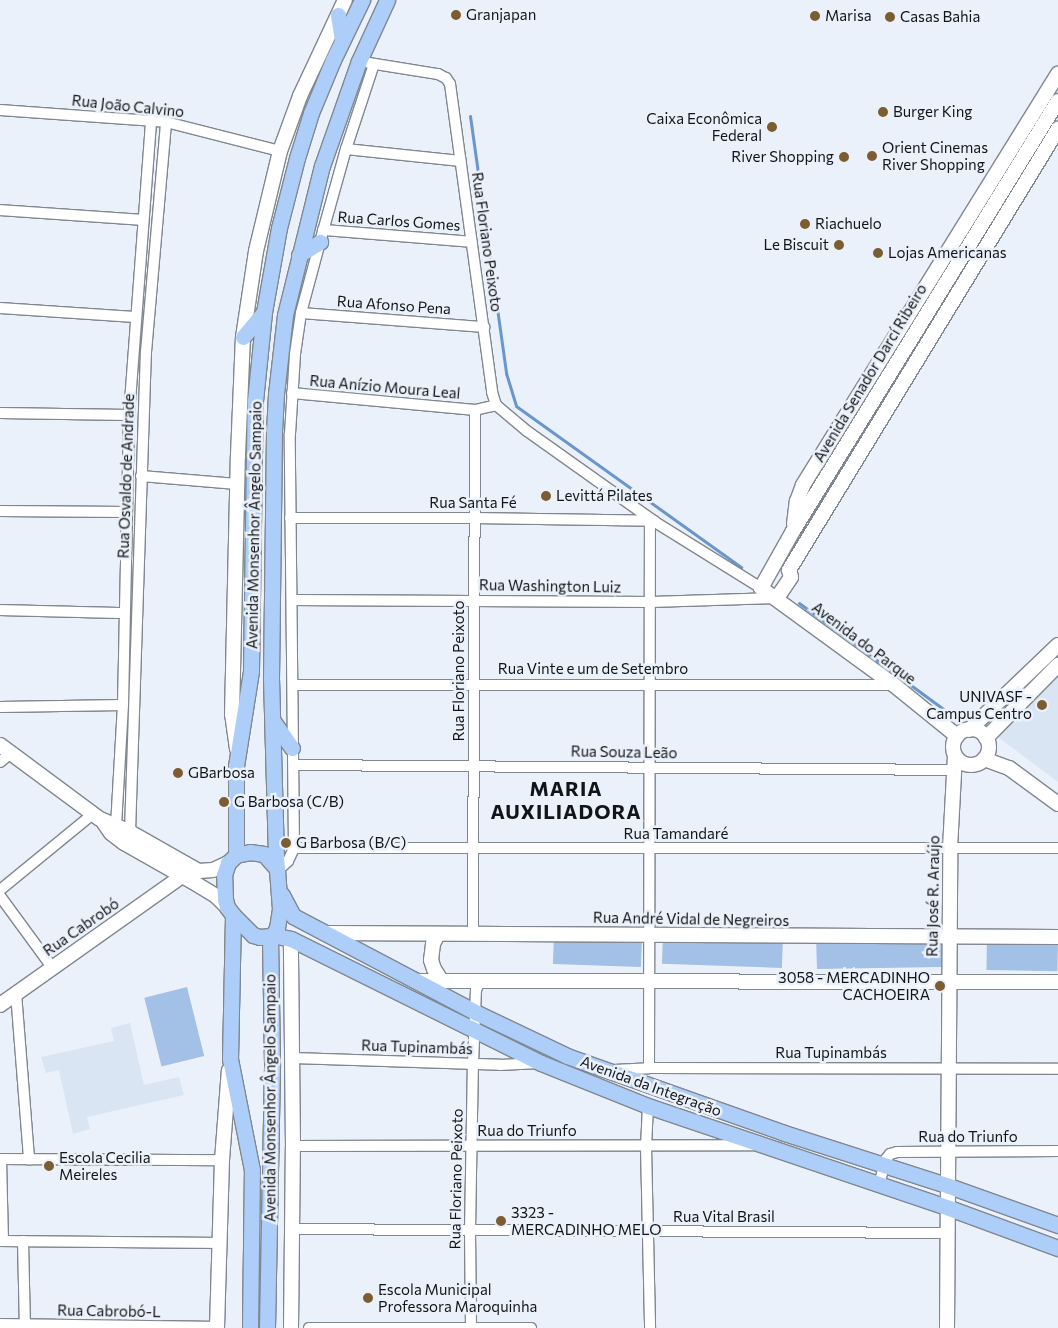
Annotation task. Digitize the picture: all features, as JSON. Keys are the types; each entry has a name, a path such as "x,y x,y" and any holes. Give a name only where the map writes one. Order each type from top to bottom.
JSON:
{"main road":[{"name":"Avenida Monsenhor Ângelo Sampaio","path":"250,1328 252,1170 230,1059 230,911 224,875 232,859 238,750 251,671 254,424 264,312 279,228 311,113 342,40 362,0"},
{"name":"Avenida Monsenhor Ângelo Sampaio","path":"267,1328 272,936 279,920 272,720 274,432 285,315 322,166 337,120 366,63 387,0"},
{"path":"338,15 342,40"},
{"path":"311,113 317,122 327,124 337,120"},
{"path":"297,158 312,158 322,166"},
{"path":"299,255 322,236"},
{"path":"244,337 264,312"},
{"path":"272,720 292,748"},
{"path":"232,859 250,852 264,854 277,870"},
{"name":"Avenida da Integração","path":"279,886 285,905 293,916 477,1013 567,1056 1058,1225"},
{"path":"230,911 253,935 260,937 272,936"},
{"name":"Avenida da Integração","path":"272,936 291,939 475,1032 541,1063 648,1106 879,1184 1058,1248"},
{"path":"1032,1238 1039,1219"}],"street":[{"path":"238,750 232,715 237,484 244,337 256,251 280,151 300,96 345,0"},
{"name":"Rua Floriano Peixoto","path":"366,63 438,74 446,78 450,84 492,392 496,405"},
{"name":"Avenida Monsenhor Ângelo Sampaio","path":"294,848 290,518 292,393 301,313 346,149 366,63"},
{"path":"793,531 797,501 803,485 1058,74"},
{"name":"Avenida Senador Darcí Ribeiro","path":"761,588 793,531 1058,101"},
{"name":"Rua João Calvino","path":"0,110 166,122 280,151"},
{"name":"Rua Osvaldo de Andrade","path":"116,826 123,705 129,415 151,120"},
{"name":"Rua Osvaldo de Andrade","path":"130,832 140,476 146,352 166,122"},
{"path":"777,598 790,573 1058,129"},
{"path":"346,149 460,161"},
{"path":"0,210 143,220"},
{"name":"Rua Carlos Gomes","path":"322,236 472,242"},
{"path":"952,243 971,240"},
{"path":"0,308 135,317"},
{"name":"Rua Afonso Pena","path":"301,313 484,327"},
{"name":"Rua Anízio Moura Leal","path":"292,393 475,410 496,405"},
{"path":"496,405 516,422 652,521 761,588"},
{"name":"Rua Floriano Peixoto","path":"472,932 475,410"},
{"path":"0,413 129,415"},
{"path":"140,476 237,484"},
{"path":"0,511 127,512"},
{"name":"Rua Santa Fé","path":"290,518 473,518 652,521"},
{"path":"649,1068 650,602 652,521"},
{"path":"775,562 790,573"},
{"path":"790,573 788,597 791,605 798,613"},
{"name":"Avenida do Parque","path":"761,588 963,733"},
{"name":"Rua Washington Luiz","path":"292,600 650,602 777,598"},
{"path":"0,610 124,614"},
{"path":"963,733 978,732 986,738 988,748 984,759 976,764 954,763 953,746 963,733 1058,645"},
{"path":"986,738 1058,665"},
{"name":"Rua Vinte e um de Setembro","path":"293,685 894,685"},
{"path":"0,707 123,705"},
{"path":"4,753 97,816 130,832 199,871 219,868 232,859"},
{"path":"984,759 1009,768 1058,804"},
{"name":"Rua Souza Leão","path":"294,765 651,768 954,763"},
{"name":"Rua José R. Araújo","path":"947,1328 949,1186 948,938 954,763"},
{"path":"97,816 111,833 216,896 230,911"},
{"path":"0,890 97,816"},
{"name":"Rua Tamandaré","path":"294,848 473,846 650,849 1058,848"},
{"path":"277,870 288,861 294,848"},
{"name":"Rua Cabrobó","path":"0,1005 182,876"},
{"path":"0,896 52,967"},
{"name":"Rua André Vidal de Negreiros","path":"324,933 438,934 472,932 948,938 1058,937"},
{"path":"438,934 433,944 431,960 441,980"},
{"name":"Avenida Monsenhor Ângelo Sampaio","path":"291,939 293,1146 291,1328"},
{"path":"415,981 1058,982"},
{"name":"Rua Floriano Peixoto","path":"471,1327 470,1231 473,1064 477,1013 476,990 480,981"},
{"path":"16,993 29,1159"},
{"name":"Rua Tupinambás","path":"292,1058 473,1064 541,1063"},
{"name":"Avenida Monsenhor Ângelo Sampaio","path":"217,1328 222,1160 230,1059"},
{"name":"Rua Tupinambás","path":"604,1070 649,1068 1058,1069"},
{"path":"648,1106 646,1147 650,1328"},
{"name":"Rua do Triunfo","path":"293,1146 646,1147 761,1144"},
{"name":"Rua do Triunfo","path":"884,1164 889,1155 897,1152 1058,1151"},
{"path":"219,1243 2,1241 1,1159 222,1160"},
{"path":"879,1184 884,1164"},
{"name":"Rua Vital Brasil","path":"292,1228 470,1231 947,1233"},
{"path":"23,1241 24,1326"},
{"name":"Rua Cabrobó-L","path":"0,1324 24,1326 217,1328"},
{"path":"309,1328 530,1328"}],"shaded area":[{"name":"UNIVASF - Campus Centro","path":"1058,675 1058,782 994,734"},
{"path":"554,932 642,935 641,967 553,964"},
{"path":"663,932 783,936 782,968 662,964"},
{"path":"816,936 943,938 941,967 817,969"},
{"path":"987,937 1058,938 1057,971 986,970"},
{"path":"187,987 204,1056 161,1067 144,998"},
{"path":"130,1023 144,1085 179,1077 184,1095 87,1117 90,1129 73,1134 59,1070 46,1073 41,1057 114,1041 111,1028"}],"waterway":[{"path":"470,116 506,373 516,406 741,567"},
{"path":"799,603 946,711"}],"place":[{"name":"Granjapan","path":"456,15"},
{"name":"Marisa","path":"815,16"},
{"name":"Casas Bahia","path":"890,17"},
{"name":"Burger King","path":"883,112"},
{"name":"Caixa Econômica Federal","path":"772,127"},
{"name":"Orient Cinemas River Shopping","path":"872,156"},
{"name":"River Shopping","path":"844,157"},
{"name":"Riachuelo","path":"805,224"},
{"name":"Le Biscuit","path":"839,245"},
{"name":"Lojas Americanas","path":"878,253"},
{"name":"Levittá Pilates","path":"546,496"},
{"name":"UNIVASF - Campus Centro","path":"1042,705"},
{"name":"GBarbosa","path":"178,773"},
{"name":"G Barbosa (C/B)","path":"224,802"},
{"name":"G Barbosa (B/C)","path":"286,843"},
{"name":"3058 - MERCADINHO CACHOEIRA","path":"940,986"},
{"name":"Escola Cecilia Meireles","path":"49,1166"},
{"name":"3323 - MERCADINHO MELO","path":"501,1221"},
{"name":"Escola Municipal Professora Maroquinha","path":"368,1298"}],"district":[{"name":"MARIA AUXILIADORA","path":"566,800"}]}
